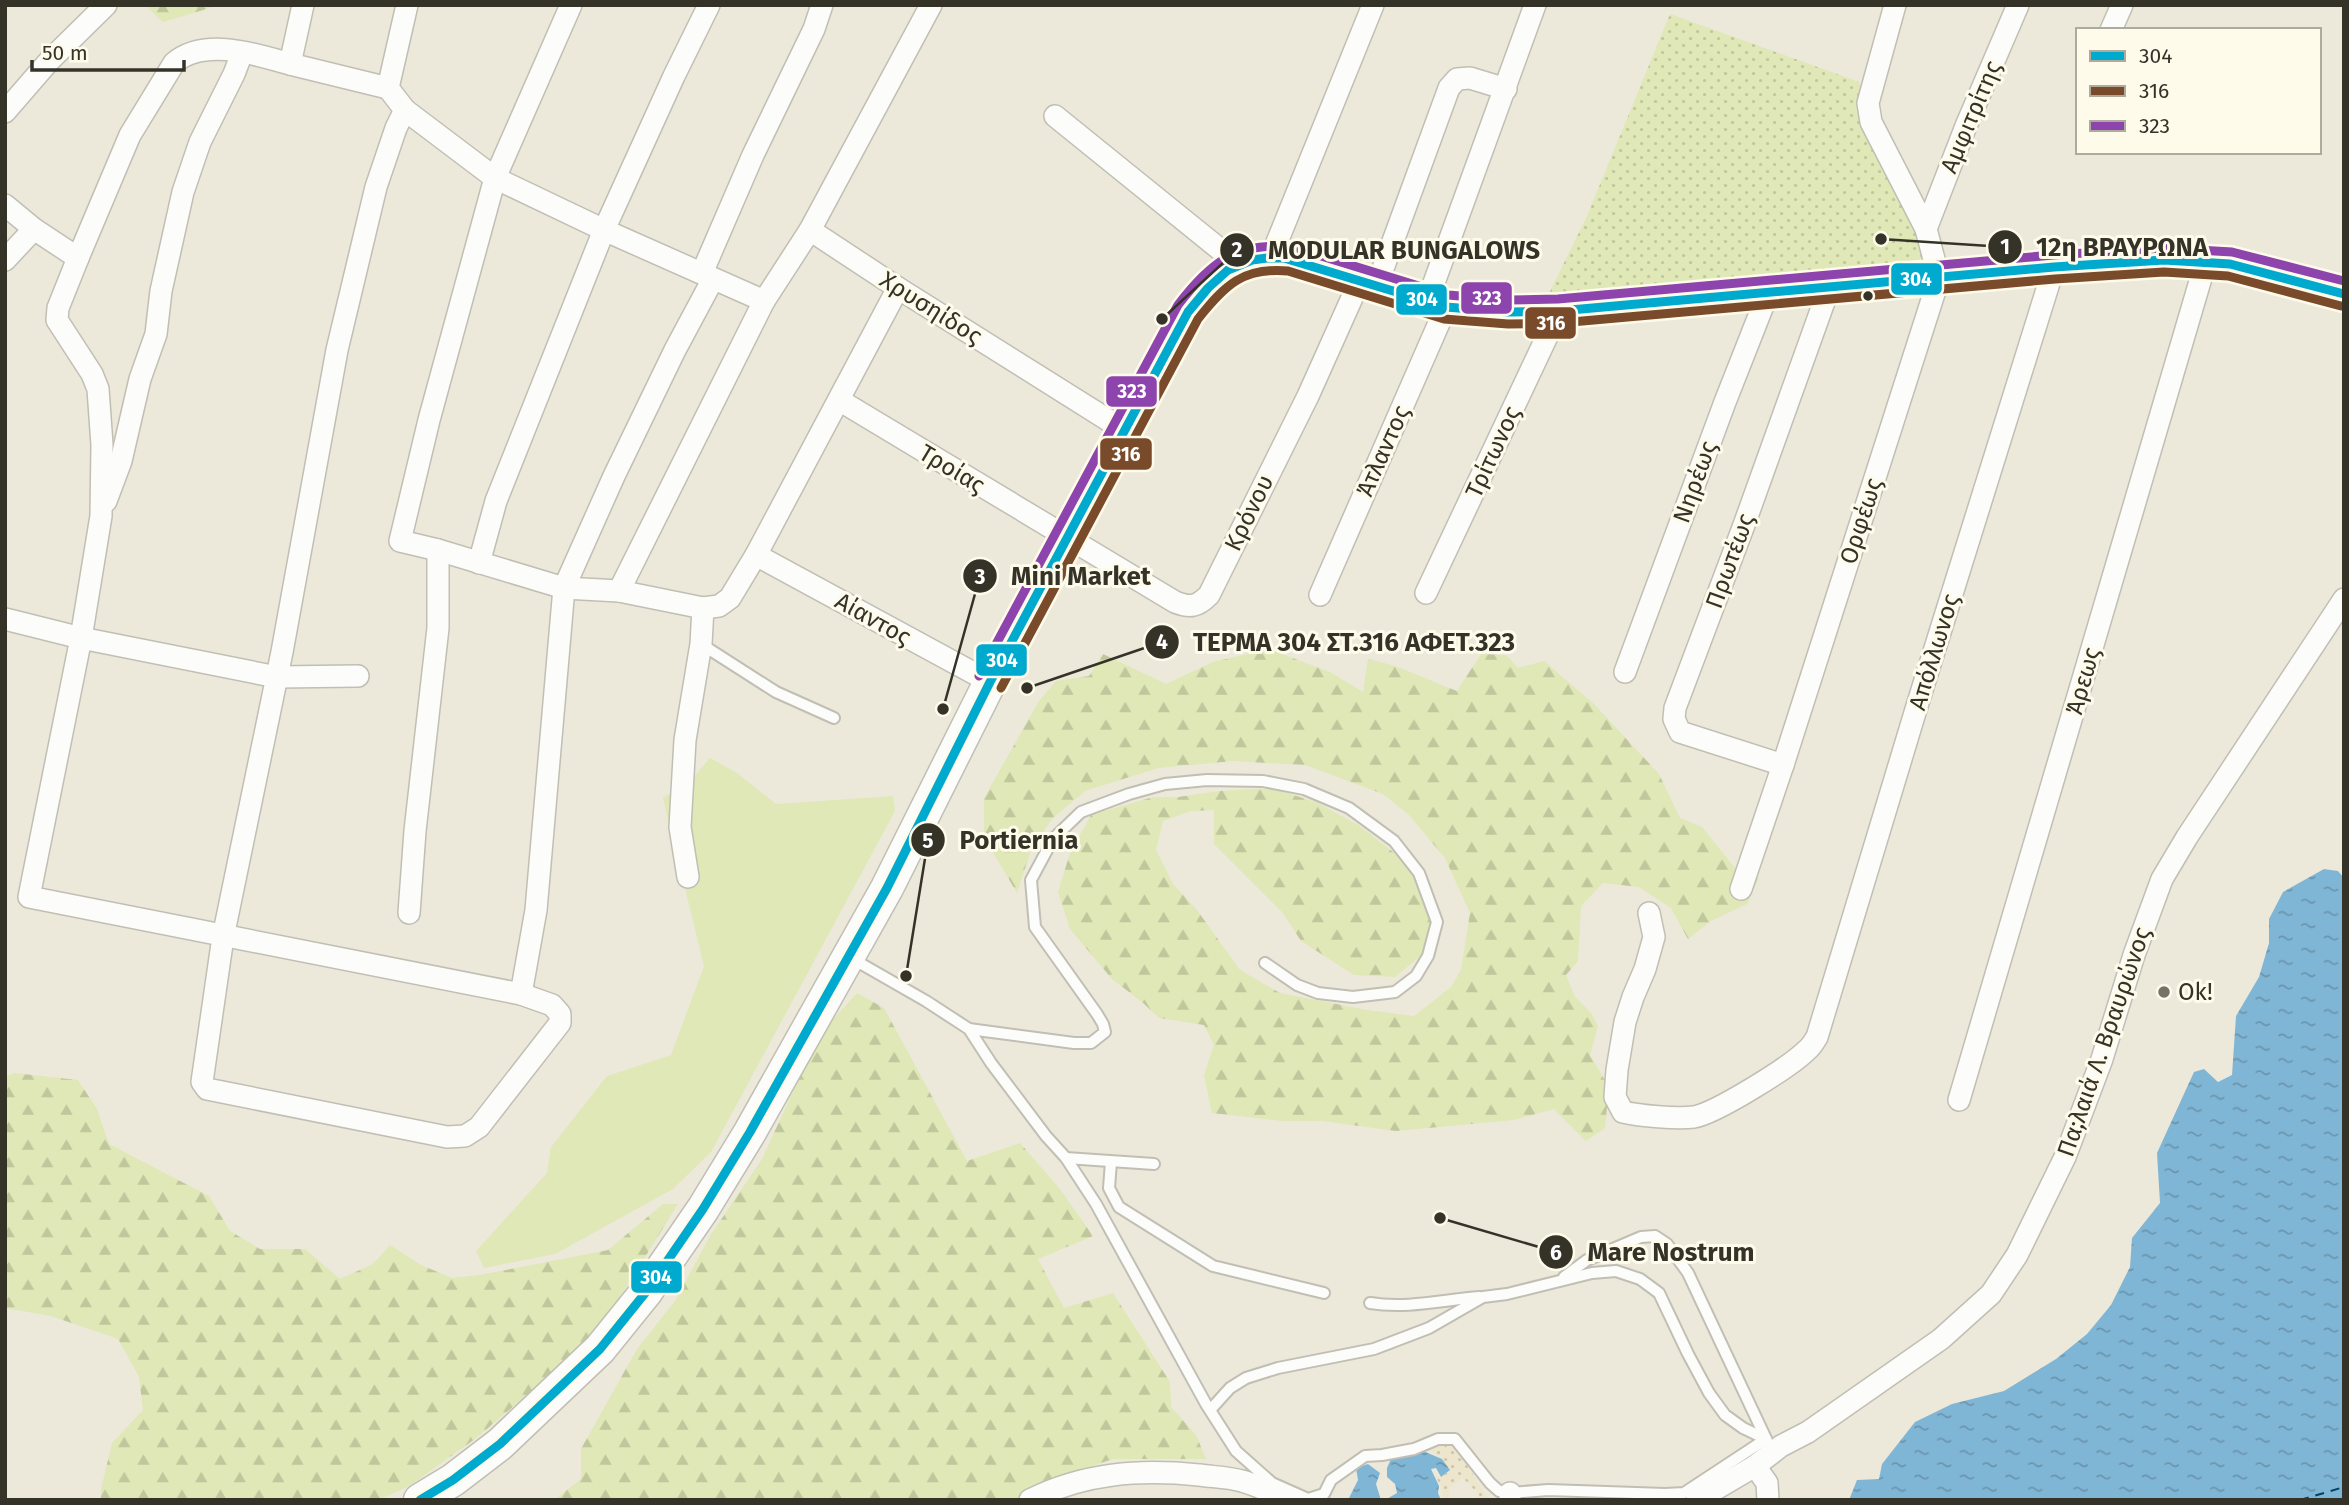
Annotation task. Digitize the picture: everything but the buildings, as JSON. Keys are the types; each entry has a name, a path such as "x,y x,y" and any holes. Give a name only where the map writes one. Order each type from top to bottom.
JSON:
{"main road":[{"path":"420,1500 453,1480 500,1444 600,1349 646,1292 710,1198 849,957 925,814 990,682 1188,312 1207,286 1227,270 1238,264 1271,257 1297,261 1437,305 1510,312 1559,311 2144,261 2206,261 2256,270 2344,294"}],"street":[{"path":"5,112 50,60 106,5"},
{"path":"290,64 303,5"},
{"path":"388,88 407,5"},
{"path":"571,5 495,178 429,420 400,541 564,588 620,591 703,608 719,606 730,598 756,555 898,288"},
{"path":"480,563 496,501 604,230 709,5"},
{"path":"521,994 536,910 564,588 675,350 707,276 753,155 814,29 822,5"},
{"path":"620,591 764,301 810,230 931,5"},
{"path":"1271,257 1373,5"},
{"name":"Άτλαντος","path":"1320,595 1437,305 1535,5"},
{"path":"1895,5 1868,103 1871,122 1926,229 1939,278"},
{"name":"Αμφιτρίτης","path":"1926,229 1966,125 2018,5"},
{"path":"2112,28 2122,5"},
{"path":"405,110 376,187 340,338 277,677 223,937 202,1073 202,1082 207,1089 447,1137 465,1136 479,1127 560,1023 561,1014 552,1005 521,994 223,937 29,897 81,638 101,516 102,445 98,389 92,374 57,320 58,308 130,135 174,63 183,55 221,50 388,88 405,110 495,178 764,301"},
{"path":"101,516 121,461 140,379 156,334 164,280 183,192 200,142 242,53"},
{"path":"1368,283 1449,88 1457,79 1470,78 1506,89"},
{"path":"1055,116 1238,264"},
{"path":"5,205 34,229 78,258"},
{"path":"5,260 34,229"},
{"name":"Χρυσηίδος","path":"810,230 1124,430"},
{"name":"Άρεως","path":"1959,1100 2206,261"},
{"name":"Απόλλωνος","path":"1649,913 1654,937 1625,1022 1617,1070 1615,1097 1623,1112 1693,1117 1716,1110 1787,1066 1808,1049 1817,1037 2054,267"},
{"name":"Ορφέως","path":"1741,889 1939,278"},
{"name":"Κρόνου","path":"1066,538 1175,602 1189,607 1200,604 1209,595 1308,396 1368,283"},
{"name":"Πρωτέως","path":"1783,765 1680,732 1674,719 1675,708 1829,288"},
{"name":"Νηρέως","path":"1625,672 1768,293"},
{"name":"Τρίτωνος","path":"1426,593 1559,311"},
{"name":"Τροίας","path":"839,400 1066,538"},
{"path":"410,913 415,831 438,628 438,550"},
{"name":"Αίαντος","path":"756,555 990,682"},
{"name":"Πα;λαιά Λ. Βραυρώνος","path":"1698,1500 1755,1466 1770,1445 1781,1446 1808,1432 1941,1339 1991,1294 2017,1255 2069,1145 2102,1059 2134,955 2162,879 2344,599"},
{"path":"688,877 680,827 685,740 701,644 703,608"},
{"path":"5,618 81,638 277,677 358,676"},
{"path":"1755,1466 1768,1483 1768,1500"},
{"path":"1030,1500 1056,1487 1086,1478 1137,1472 1238,1479 1287,1500"}],"lane":[{"path":"701,644 776,692 834,718"},
{"path":"969,1029 1074,1043 1091,1043 1105,1032 1104,1024 1035,927 1031,880 1053,839 1081,813 1129,794 1166,784 1207,780 1263,781 1304,789 1349,808 1394,841 1419,873 1437,922 1429,956 1416,976 1395,992 1353,997 1318,993 1297,985 1265,963"},
{"path":"849,957 969,1029 991,1063 1066,1158 1096,1204 1236,1451 1272,1483 1308,1499 1324,1494 1331,1480 1365,1456 1414,1449 1438,1439 1455,1439 1490,1483 1510,1496 1548,1490 1684,1493 1770,1445"},
{"path":"1066,1158 1154,1164"},
{"path":"1111,1162 1109,1188 1119,1207 1213,1266 1324,1293"},
{"path":"1559,1281 1587,1260 1641,1237 1655,1236 1667,1244 1688,1273 1770,1445"},
{"path":"1370,1303 1386,1306 1406,1305 1507,1294 1592,1273 1616,1271 1640,1279 1659,1293 1709,1393 1725,1415 1770,1445"},
{"path":"1211,1409 1230,1388 1246,1378 1278,1368 1374,1349 1429,1328 1483,1297"}],"green space":[{"path":"145,5 220,5 163,22"},
{"path":"1670,14 1859,82 1939,278 1540,312 1587,216"},
{"path":"1269,649 1330,672 1363,692 1368,659 1457,691 1481,654 1506,655 1518,668 1544,661 1594,704 1659,774 1680,818 1702,827 1734,867 1759,878 1747,904 1711,921 1688,939 1671,908 1639,887 1603,883 1581,906 1578,961 1566,975 1575,997 1591,1013 1598,1026 1590,1055 1609,1087 1605,1128 1586,1141 1554,1109 1514,1120 1396,1131 1322,1121 1282,1121 1212,1113 1204,1075 1214,1045 1204,1025 1159,1018 1112,979 1070,929 1058,892 1070,853 1091,815 1153,797 1272,788 1318,803 1358,825 1397,855 1422,887 1431,920 1423,954 1395,977 1354,975 1301,941 1283,913 1214,844 1214,810 1191,811 1163,821 1156,850 1173,884 1197,910 1240,970 1280,993 1414,1016 1451,987 1461,970 1470,913 1445,858 1408,814 1383,794 1305,765 1233,761 1158,768 1085,791 1053,818 1032,847 1017,893 984,837 984,798 1039,701 1056,681 1089,676 1103,654 1166,684 1213,662"},
{"path":"710,758 737,773 776,804 893,796 895,811 711,1152 673,1189 555,1254 484,1268 476,1251 547,1173 551,1147 607,1076 671,1055 704,966 663,798 691,780"},
{"path":"857,993 884,1008 967,1161 1020,1143 1060,1189 1093,1236 1038,1259 1064,1308 1113,1293 1170,1382 1171,1407 1196,1435 1206,1459 1113,1459 1056,1478 1017,1500 554,1500 581,1479 581,1449 637,1349 675,1301 710,1236 762,1159 819,1035"},
{"path":"14,1073 78,1080 97,1109 109,1144 209,1196 230,1231 260,1249 305,1249 340,1279 373,1264 390,1245 421,1265 452,1278 608,1250 663,1204 678,1204 589,1342 475,1439 409,1486 378,1500 101,1500 112,1443 143,1410 139,1377 118,1339 51,1316 5,1308 5,1077"}],"sand":[{"path":"1440,1443 1453,1443 1489,1500 1476,1500 1478,1494 1463,1478 1449,1488 1449,1500 1444,1500 1441,1486 1435,1476 1441,1477 1450,1470 1442,1459 1429,1449"}],"water":[{"path":"2324,869 2338,871 2344,878 2344,1500 1849,1500 1857,1480 1879,1479 1882,1464 1915,1422 1952,1404 2004,1391 2056,1359 2087,1334 2111,1305 2130,1267 2132,1238 2160,1203 2157,1153 2194,1072 2204,1069 2218,1082 2232,1075 2236,1016 2259,977 2269,943 2269,919 2283,892"},
{"path":"1423,1451 1442,1459 1450,1470 1441,1477 1436,1468 1431,1469 1439,1486 1441,1500 1385,1500 1397,1493 1395,1484 1387,1477 1391,1459"},
{"path":"1368,1464 1380,1473 1376,1484 1381,1500 1345,1500 1349,1498 1358,1480 1356,1468"}],"ferry route":[{"path":"2300,1500 2344,1487"}],"transit line":[{"name":"323","path":"979,676 1178,305 1202,277 1226,258 1240,252 1273,246 1292,247 1448,295 1509,300 1558,299 2053,255 2163,248 2232,252 2344,281"},
{"name":"304","path":"420,1500 453,1480 500,1444 600,1349 646,1292 703,1209 750,1132 887,888 990,682 1188,312 1228,270 1252,260 1284,258 1446,307 1509,312 1559,311 2054,267 2164,260 2230,264 2344,294"},
{"name":"316","path":"1001,688 1198,319 1226,288 1247,275 1288,271 1444,319 1508,324 1560,323 2055,279 2164,272 2228,276 2341,306"}],"place":[{"name":"12η ΒΡΑΥΡΩΝΑ","path":"1881,239"},
{"name":"MODULAR BUNGALOWS","path":"1162,319"},
{"name":"ΤΕΡΜΑ 304 ΣΤ.316 ΑΦΕΤ.323","path":"1027,688"},
{"name":"Mini Market","path":"943,709"},
{"name":"Portiernia","path":"906,976"},
{"name":"Ok!","path":"2164,992"},
{"name":"Mare Nostrum","path":"1440,1218"}]}
